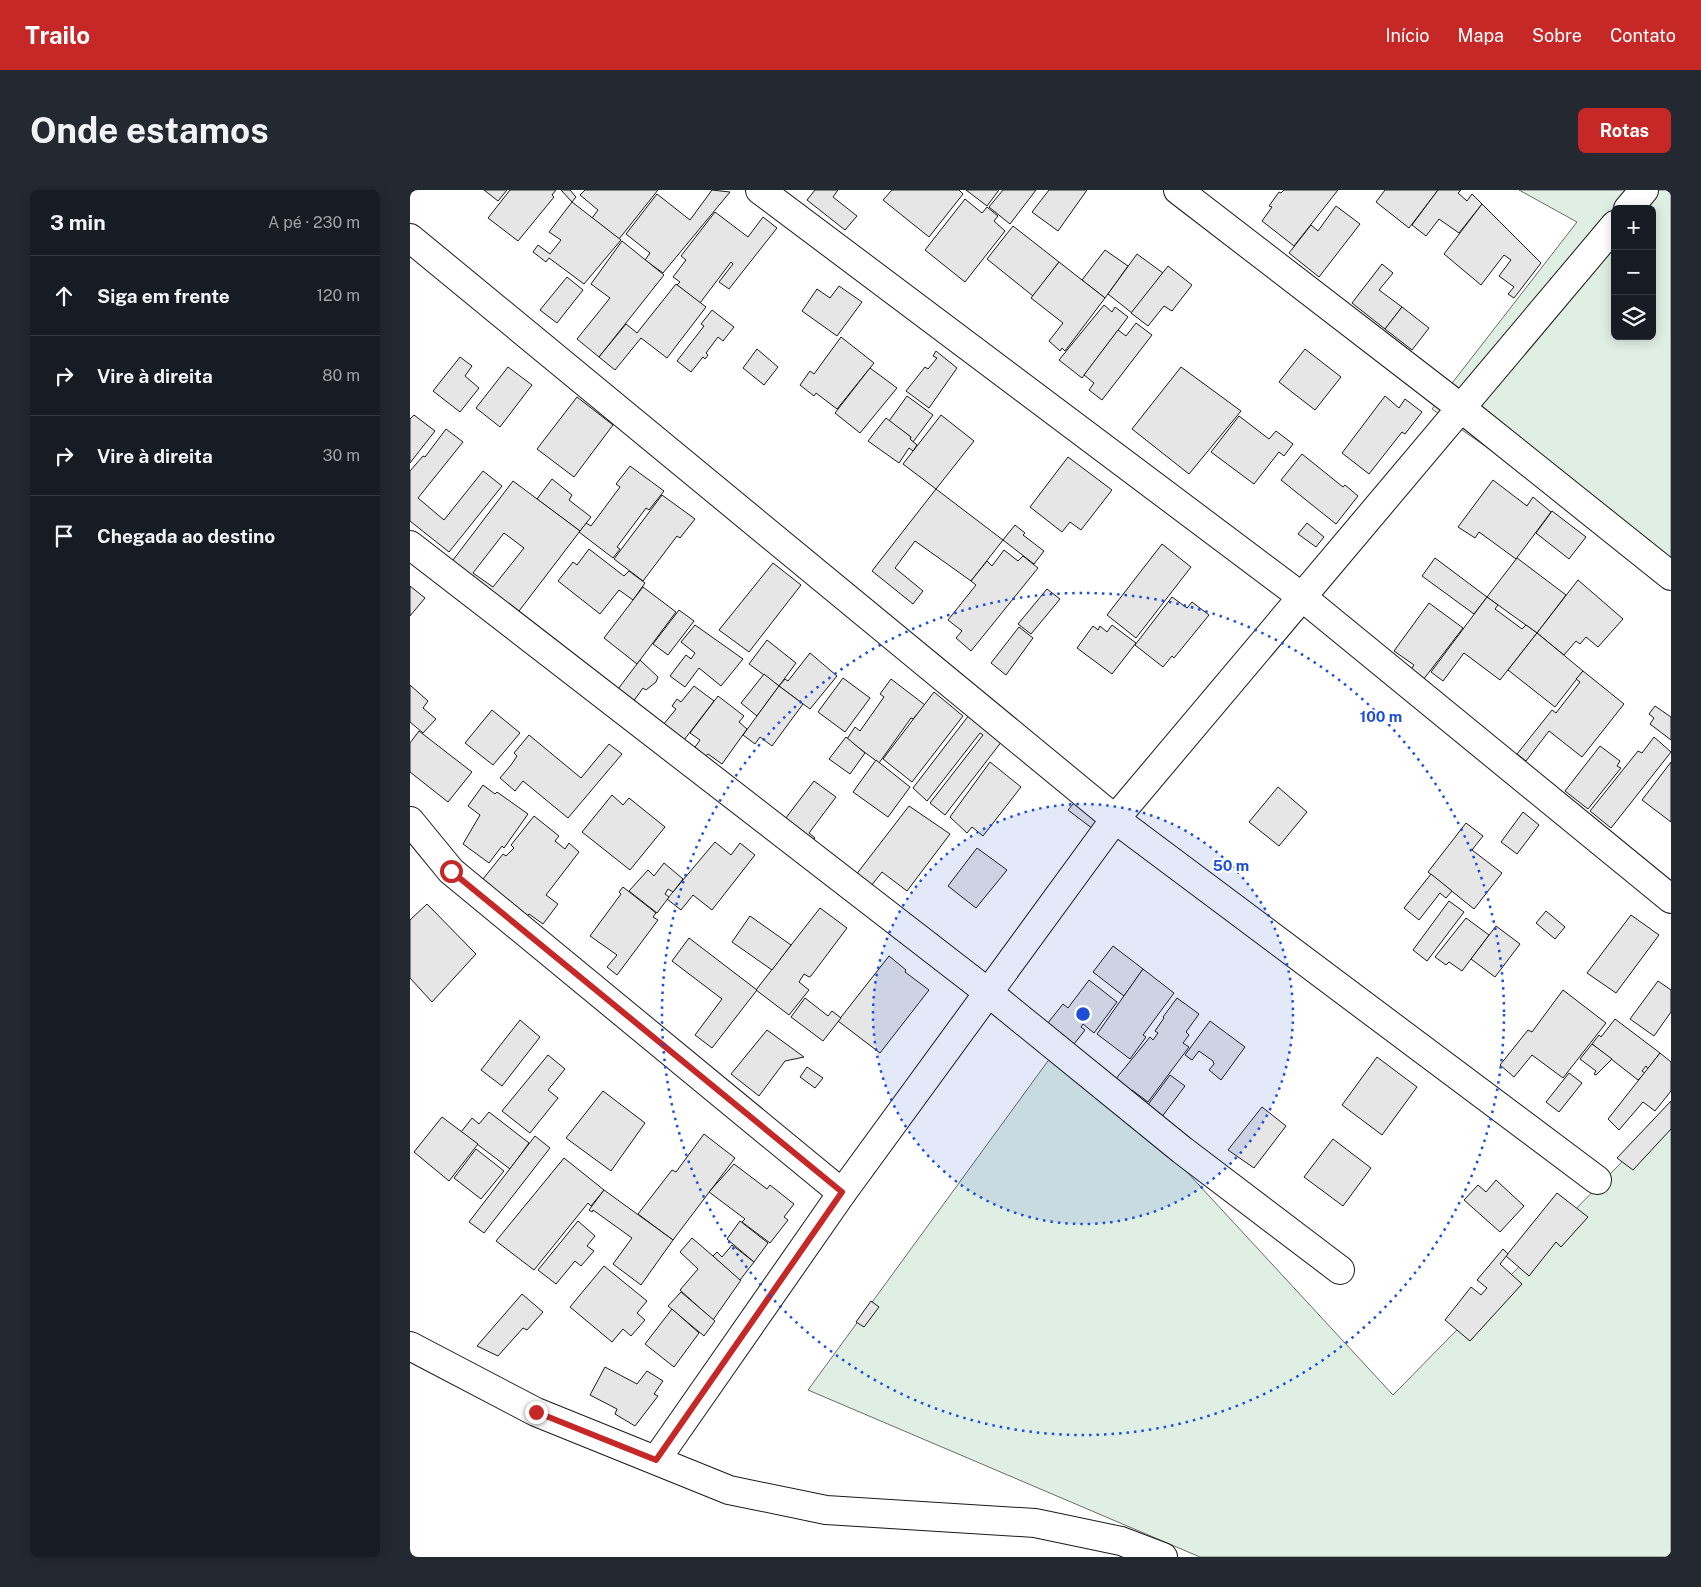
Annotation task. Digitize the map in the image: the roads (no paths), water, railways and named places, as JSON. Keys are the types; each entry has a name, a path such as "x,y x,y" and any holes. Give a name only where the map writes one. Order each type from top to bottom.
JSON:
{"street":[{"path":"760,190 1302,597 1671,899"},
{"path":"1178,190 1461,408 1671,576"},
{"path":"1631,205 1644,190"},
{"path":"656,1460 842,1192 1115,819 1611,230"},
{"path":"410,238 1115,819 1596,1180"},
{"path":"410,545 989,993 1182,1150 1340,1270"},
{"path":"410,821 451,871 842,1192"},
{"path":"410,1346 536,1412 729,1490 826,1510 1036,1523 1121,1541 1163,1557"}]}
